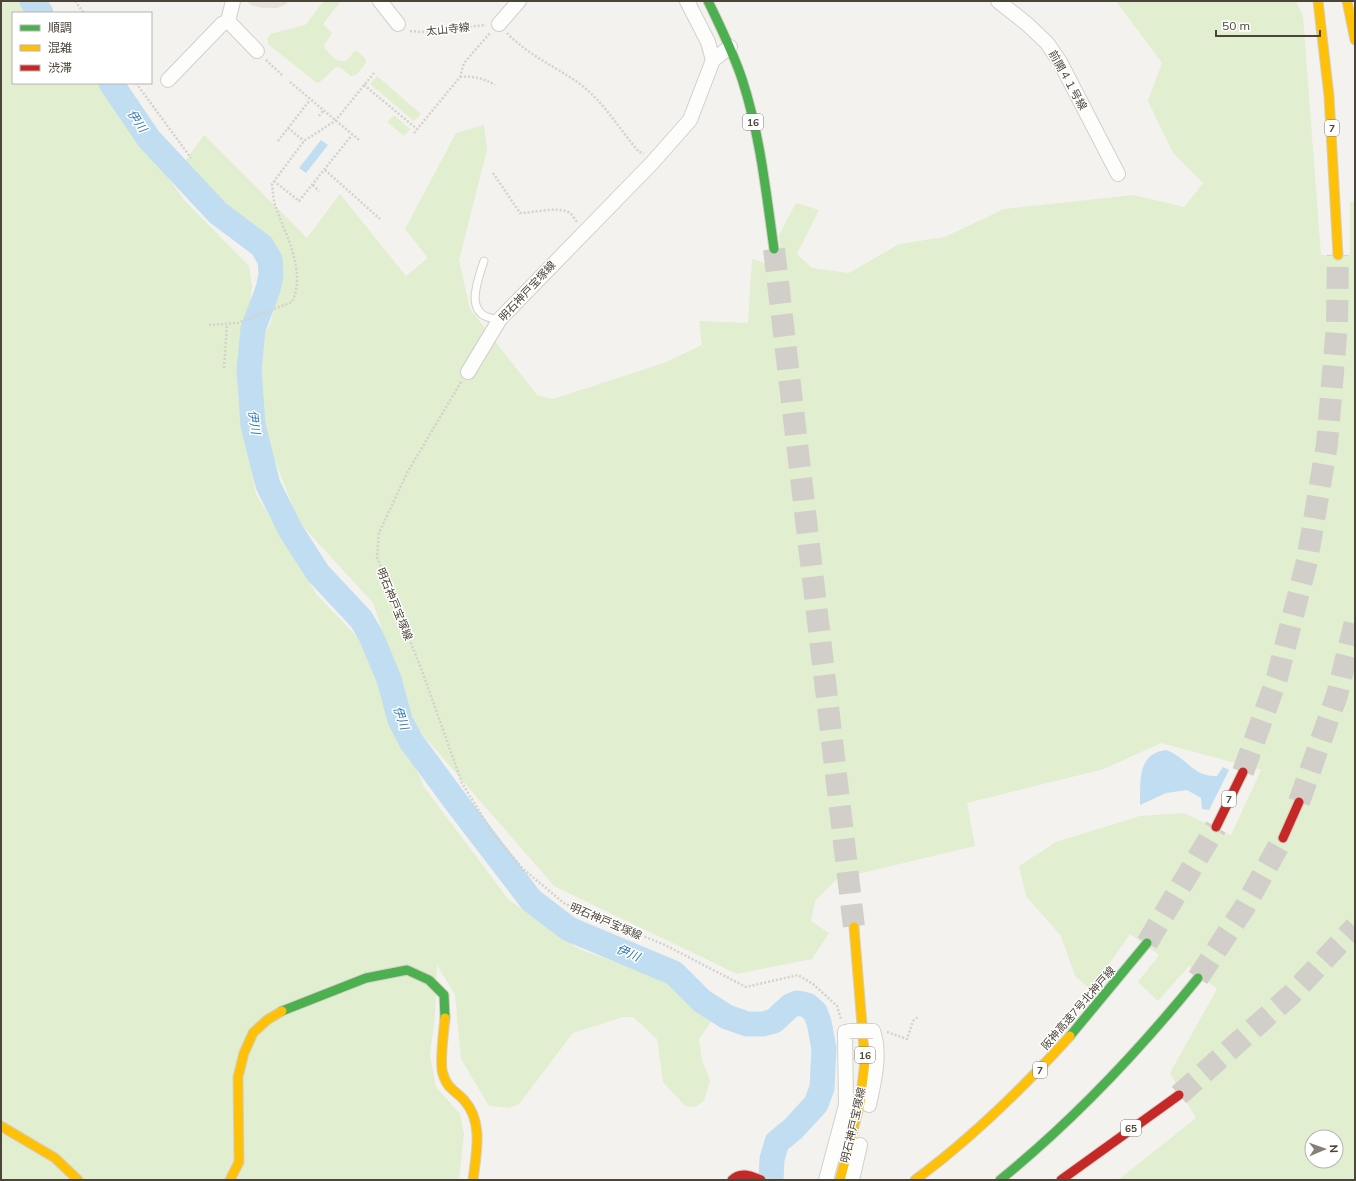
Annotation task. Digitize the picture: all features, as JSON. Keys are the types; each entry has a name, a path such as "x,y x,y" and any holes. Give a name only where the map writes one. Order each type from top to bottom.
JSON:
{"main road":[{"name":"16","path":"708,1 730,47 742,79 760,153 774,249"},
{"name":"7","path":"1318,1 1328,77 1332,125 1338,255"},
{"path":"1347,1 1355,40"},
{"name":"7","path":"1216,827 1243,772"},
{"path":"1283,838 1299,802"},
{"name":"明石神戸宝塚線","path":"840,1180 860,1103 865,1061 854,927"},
{"name":"阪神高速7号北神戸線","path":"915,1180 994,1115 1056,1054 1111,990 1147,943"},
{"path":"230,1180 239,1162 238,1077 244,1053 253,1033 267,1020 288,1007 366,978 407,970 429,980 444,995 445,1016 442,1072 449,1088 464,1100 474,1117 478,1139 473,1180"},
{"path":"1000,1180 1038,1151 1115,1076 1158,1028 1198,978"},
{"name":"65","path":"1061,1180 1179,1095"},
{"path":"1,1126 54,1158 78,1180"},
{"name":"65","path":"1066,1180 1084,1162"},
{"path":"732,1180 735,1177 746,1174 757,1178"}],"street":[{"path":"168,80 222,24 228,21 233,1"},
{"path":"380,1 398,24"},
{"path":"498,24 519,1"},
{"path":"687,1 708,42 713,60 730,47"},
{"name":"前開４１号線","path":"998,1 1027,24 1051,49 1060,62 1118,174"},
{"path":"228,21 257,51"},
{"name":"明石神戸宝塚線","path":"468,372 500,319 659,155 690,120 713,60"},
{"path":"826,1180 846,1106 848,1032 872,1031 876,1041 874,1080 852,1180"}],"lane":[{"path":"484,261 475,287 475,302 479,312 488,319 500,319"}],"path":[{"path":"75,1 83,12"},
{"name":"太山寺線","path":"398,24 406,29 421,32 498,24"},
{"path":"414,133 460,77 464,62 498,24 520,47 581,85 606,109 639,152 659,155"},
{"path":"257,51 282,75"},
{"path":"209,325 227,325 238,323 292,302 294,297 295,270 291,246 274,203 272,184 304,141 335,121 374,72"},
{"path":"460,77 474,76 485,79 495,86"},
{"path":"290,82 358,140"},
{"path":"137,84 191,158"},
{"path":"364,85 417,129"},
{"path":"278,141 310,100"},
{"path":"319,116 323,111"},
{"path":"288,128 304,141"},
{"path":"274,181 299,201 326,170 352,135"},
{"path":"326,170 380,219"},
{"path":"493,174 520,212 534,213 561,209 571,214 583,232"},
{"path":"313,185 319,191"},
{"path":"224,368 227,325"},
{"name":"明石神戸宝塚線","path":"468,372 407,473 379,533 377,545 379,565 422,671 462,783 492,832 523,869 564,904 665,945 746,987 798,975 813,984 837,1006 848,1032"},
{"path":"872,1031 882,1030 907,1039 913,1021 918,1016"}],"green space":[{"path":"1,1 25,1 35,12 12,12 12,84 101,84 185,201 249,266 252,287 238,396 256,494 317,595 361,641 424,787 508,899 579,949 669,981 712,1020 699,1039 702,1060 710,1080 704,1101 695,1107 685,1106 663,1082 657,1039 633,1017 623,1017 573,1033 519,1104 509,1108 489,1106 461,1059 455,995 437,965 435,1016 430,1055 436,1087 460,1114 464,1134 459,1180 1,1180"},
{"path":"324,1 341,1 324,23 324,25 332,33 324,45 325,48 339,61 345,61 354,51 357,51 365,58 366,63 356,75 351,76 341,68 336,67 317,83 269,45 267,39 270,34 305,25"},
{"path":"1116,1 1296,1 1303,16 1321,255 1350,256 1350,202 1355,201 1355,1180 1118,1180 1196,1118 1170,1073 1217,989 1189,966 1158,1001 1138,982 1159,955 1130,934 1091,990 1075,976 1061,936 1026,896 1019,866 1056,842 1140,816 1184,813 1231,835 1261,770 1161,743 1104,769 967,803 975,846 837,879 815,901 811,921 829,933 812,959 737,974 554,886 415,726 373,603 299,522 266,438 260,405 258,345 271,323 282,259 222,211 183,164 204,135 307,238 340,194 406,276 428,258 405,229 456,133 484,125 487,150 459,260 470,309 537,395 553,399 664,363 702,345 699,321 748,323 752,259 782,269 779,235 796,203 819,210 797,254 812,268 849,273 899,244 945,237 1004,209 1133,195 1184,207 1203,183 1173,153 1148,101 1162,63"},
{"path":"377,76 421,114 414,121 370,84"},
{"path":"394,115 410,129 404,136 387,122"}],"shaded area":[{"path":"246,1 288,1 286,4 277,8 263,8 251,5"}],"water":[{"path":"321,140 328,145 306,173 299,168"},
{"path":"1166,750 1173,753 1201,773 1217,776 1223,767 1229,770 1209,810 1202,809 1201,798 1187,790 1166,793 1140,805 1142,770 1145,763 1149,757"}],"waterway":[{"name":"伊川","path":"32,1 40,12"},
{"name":"伊川","path":"112,84 149,139 218,213 262,246 270,260 271,275 268,289 253,329 249,370 253,425 268,485 291,531 318,573 361,619 371,636 389,679 400,720 411,741 453,798 531,900 569,929 674,973 702,1001 727,1017 747,1024 763,1024 774,1021 790,1006 797,1003 807,1005 815,1012 819,1022 824,1049 822,1088 816,1104 793,1129 777,1142 772,1159 771,1180"}],"tunnel":[{"path":"774,249 854,927"},
{"path":"1243,772 1277,678 1307,561 1327,444 1337,324 1338,255"},
{"path":"1299,802 1337,695 1355,622"},
{"path":"1147,943 1216,827"},
{"path":"1198,978 1244,908 1283,838"},
{"path":"1179,1095 1292,994 1355,927"}],"traffic: fast":[{"path":"708,1 735,59 748,100 762,163 774,249"},
{"path":"1070,1036 1147,943"},
{"path":"282,1011 366,978 407,970 429,980 444,995 445,1018"},
{"path":"1000,1180 1054,1134 1104,1084 1152,1032 1198,978"}],"traffic: slow":[{"path":"1318,1 1329,96 1338,255"},
{"path":"1347,1 1355,40"},
{"path":"840,1180 860,1103 865,1061 854,927"},
{"path":"230,1180 239,1162 238,1077 244,1053 253,1033 267,1020 282,1011"},
{"path":"445,1018 442,1055 443,1074 449,1086 464,1100 470,1109 476,1128 477,1149 473,1180"},
{"path":"915,1180 977,1130 1034,1075 1070,1036"},
{"path":"1,1126 55,1158 78,1180"}],"traffic: jam":[{"path":"1216,827 1243,772"},
{"path":"1283,838 1299,802"},
{"path":"1061,1180 1179,1095"},
{"path":"732,1180 735,1177 742,1175 761,1180"}]}
